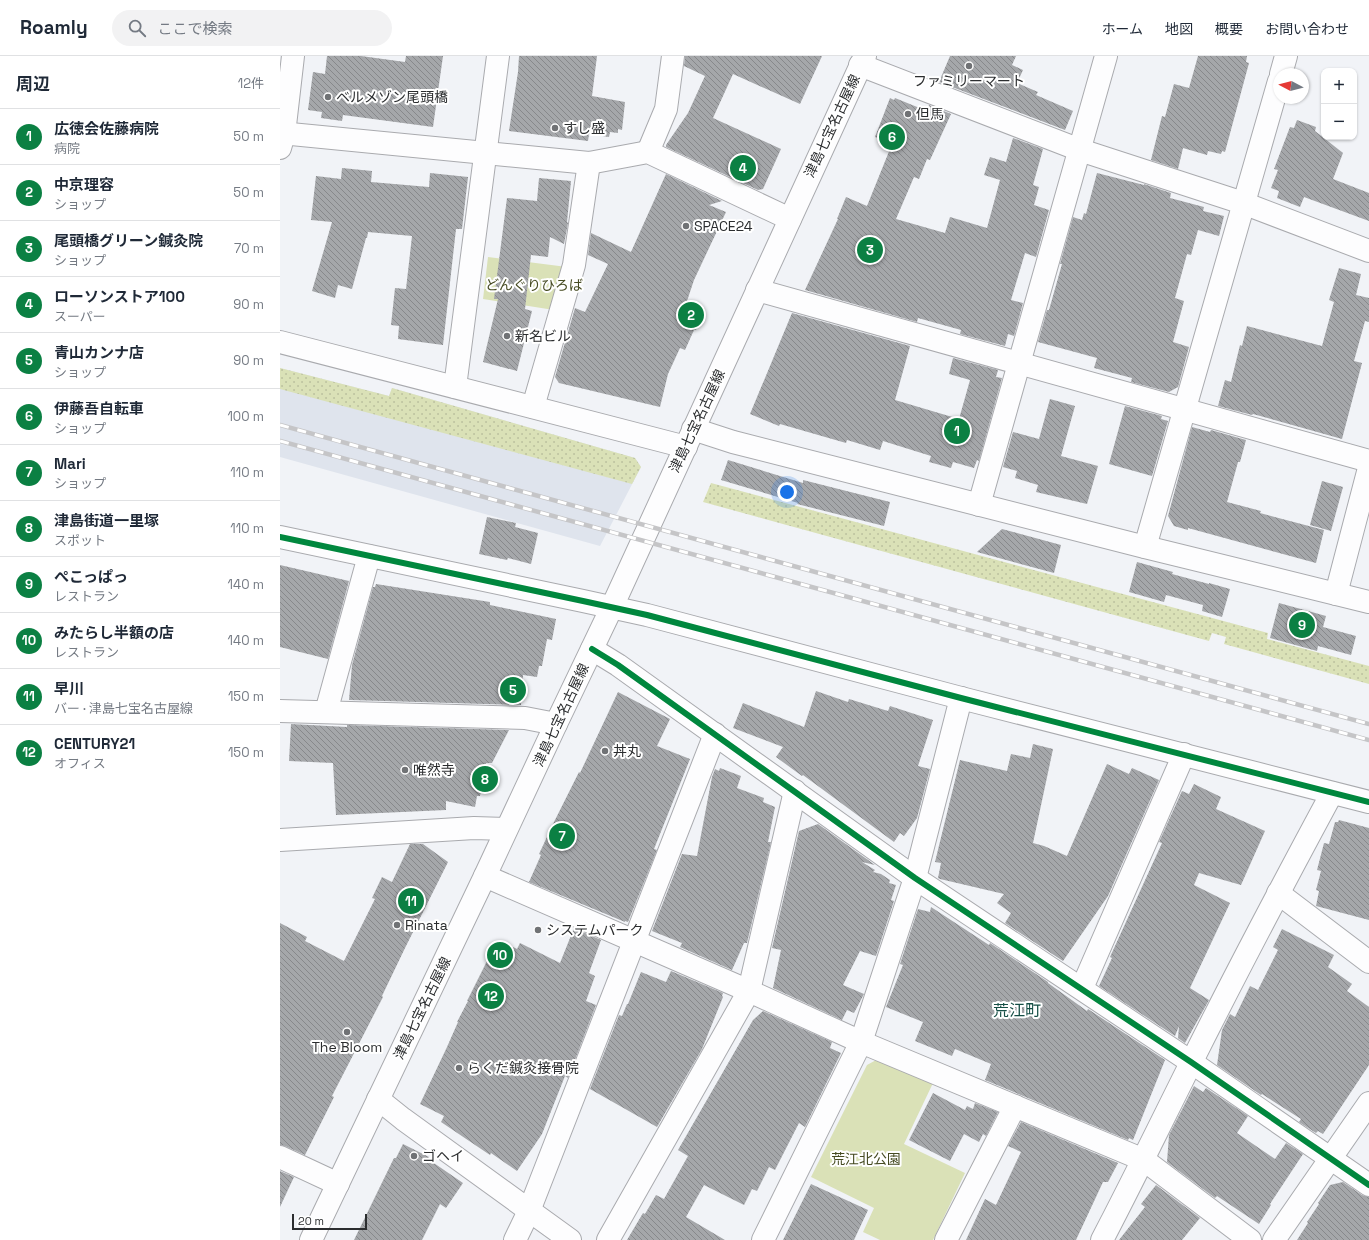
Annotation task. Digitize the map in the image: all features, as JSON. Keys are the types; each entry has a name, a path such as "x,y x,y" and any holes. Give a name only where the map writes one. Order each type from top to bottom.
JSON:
{"street":[{"path":"293,56 281,138 485,153 589,163 648,152 790,219"},
{"path":"455,387 498,56"},
{"path":"648,152 666,109 673,56"},
{"path":"979,505 1106,56"},
{"path":"1283,68 1286,56"},
{"path":"862,61 1080,150 1243,203 1369,252"},
{"name":"津島七宝名古屋線","path":"312,1240 612,607 862,61"},
{"path":"1145,547 1273,101"},
{"path":"533,407 574,265 589,163"},
{"path":"757,290 1369,460"},
{"path":"280,342 533,407 690,438 733,442 1145,547 1369,602"},
{"path":"1336,594 1369,468"},
{"path":"280,537 612,607 1369,802"},
{"path":"326,712 369,556"},
{"path":"592,649 618,665 915,878 1082,988 1369,1185"},
{"path":"764,1240 861,1042 915,878 961,698"},
{"path":"280,711 525,718 556,724"},
{"path":"515,1240 529,1211 715,734"},
{"path":"1082,988 1184,754"},
{"path":"608,1240 749,990 795,791"},
{"path":"1102,1240 1144,1160 1191,1062 1278,893 1332,793"},
{"path":"280,840 474,828 506,829"},
{"path":"485,876 749,990 861,1042 1144,1160 1250,1240"},
{"path":"1278,893 1369,962"},
{"path":"378,1100 403,1120 570,1240"},
{"path":"1274,1240 1329,1158 1369,1103"},
{"path":"946,1240 1015,1106"},
{"path":"280,1157 338,1184"}],"shaded area":[{"path":"280,368 389,396 392,388 635,458 641,467 600,546 280,457"}],"green space":[{"name":"どんぐりひろば","path":"488,257 567,267 554,310 483,299"},
{"path":"280,368 389,396 392,388 635,458 641,467 632,484 280,389"},
{"path":"711,483 1268,633 1267,639 1369,666 1369,684 1224,644 1226,637 1212,633 1209,641 703,502"},
{"name":"荒江北公園","path":"878,1059 933,1083 904,1144 965,1173 933,1240 880,1240 863,1232 874,1208 811,1177 867,1065"}],"building":[{"path":"327,56 361,56 405,62 406,56 443,56 433,127 343,115 342,121 321,118 322,112 308,110 313,72 325,74"},
{"path":"519,56 597,56 592,96 625,102 622,130 618,129 618,133 610,132 609,137 589,134 588,141 509,131"},
{"path":"685,56 822,56 800,104 733,74 713,118 781,149 763,189 758,190 666,147 688,113 705,76 684,66"},
{"path":"950,56 1016,56 1012,65 1023,70 1017,83 1038,92 1036,95 1073,111 1065,130 939,82"},
{"path":"1198,56 1247,56 1246,62 1249,63 1225,152 1222,151 1221,154 1208,151 1207,155 1183,148 1178,169 1151,160 1162,116 1165,117 1174,84 1189,88"},
{"path":"890,98 894,100 895,98 927,111 929,105 951,114 930,160 927,159 919,179 914,177 896,219 945,233 950,217 987,228 1000,180 984,175 990,157 1006,162 1013,138 1043,149 1033,185 1039,187 1034,205 1049,210 1036,257 1025,253 1011,300 1023,303 1014,336 1008,334 1005,346 960,334 961,330 918,318 917,322 805,290 838,219 846,197 867,206 892,144 875,137"},
{"path":"1297,120 1316,127 1315,131 1321,136 1321,140 1326,140 1343,153 1333,179 1369,193 1369,221 1304,197 1300,207 1277,198 1279,191 1271,188 1278,170 1274,169 1290,127 1294,128"},
{"path":"342,168 372,171 371,182 429,187 430,173 468,177 462,229 456,229 443,345 398,339 399,326 391,325 395,288 406,289 412,236 368,232 352,289 338,285 335,298 312,291 332,222 311,220 316,176 341,179"},
{"path":"1097,173 1144,184 1171,193 1170,198 1204,207 1203,211 1224,216 1219,236 1198,230 1191,255 1187,254 1175,298 1184,301 1173,342 1189,347 1178,387 1169,392 1131,382 1132,378 1094,368 1097,358 1038,342 1062,264 1060,264 1073,217 1082,220 1084,213 1086,214"},
{"path":"666,174 722,201 709,205 726,212 694,280 687,301 705,309 685,350 680,348 668,374 660,407 559,383 555,377 575,308 585,312 608,264 588,255 591,233 631,252"},
{"path":"539,178 571,181 568,223 564,244 550,237 548,257 531,255 525,309 532,311 517,371 483,362 498,299 494,299 507,198 537,201"},
{"path":"1339,268 1361,274 1356,295 1369,298 1369,322 1365,321 1354,361 1362,363 1342,439 1253,414 1218,406 1225,380 1231,382 1240,345 1242,346 1247,326 1322,346 1334,302 1329,300"},
{"path":"792,313 910,346 895,400 959,419 970,380 949,374 953,358 998,370 996,377 1002,378 979,461 977,460 974,468 953,462 951,468 929,462 931,456 883,441 880,450 847,440 846,443 780,424 779,426 750,414"},
{"path":"1050,399 1075,406 1061,456 1098,466 1087,504 1036,492 1038,485 1015,478 1017,471 1003,467 1013,432 1039,439"},
{"path":"1125,406 1162,416 1161,419 1168,421 1152,476 1109,464"},
{"path":"1192,427 1210,432 1211,430 1246,440 1240,462 1238,462 1227,502 1261,511 1260,513 1324,530 1316,563 1188,528 1188,530 1174,526 1168,516"},
{"path":"728,460 803,483 803,480 890,502 884,526 797,504 798,503 721,480"},
{"path":"1322,481 1343,487 1331,531 1310,525"},
{"path":"487,517 516,523 515,527 538,533 531,564 508,558 507,560 479,554"},
{"path":"1002,529 1061,545 1054,573 977,552"},
{"path":"1137,562 1173,572 1172,574 1230,589 1222,617 1202,611 1203,605 1166,595 1164,602 1129,592"},
{"path":"280,565 349,581 328,659 280,647"},
{"path":"376,584 490,602 490,605 556,619 552,640 547,639 542,666 539,666 537,677 523,675 521,705 349,700 352,665 373,587 375,587"},
{"path":"1279,603 1326,616 1323,627 1356,636 1351,655 1318,646 1317,651 1270,638"},
{"path":"816,691 848,702 849,699 888,711 890,706 933,720 918,766 930,769 917,818 904,836 900,833 894,842 776,757 783,747 733,728 743,703 804,727"},
{"path":"618,692 670,719 657,746 690,759 654,849 657,850 628,922 529,882 541,855 539,854 579,772 580,773"},
{"path":"291,724 347,727 347,725 509,730 492,763 486,763 480,796 477,796 475,807 446,801 446,810 336,815 333,763 289,761"},
{"path":"1033,744 1053,749 1033,843 1067,856 1107,764 1129,774 1132,768 1159,780 1108,896 1063,961 1005,923 1011,913 997,903 1004,894 940,879 938,878 941,863 935,862 960,760 1007,771 1011,754 1030,758"},
{"path":"720,768 741,776 737,788 764,798 763,802 775,807 768,842 771,842 747,943 744,943 732,970 680,947 682,943 652,931 682,854 697,856 712,777 715,769 719,771"},
{"path":"1194,784 1221,797 1216,809 1265,831 1241,885 1199,873 1194,885 1230,903 1190,988 1209,1000 1185,1043 1178,1038 1179,1026 1175,1036 1099,986 1112,958 1110,957 1162,843 1159,842 1182,791 1189,794"},
{"path":"1339,820 1369,828 1369,920 1316,906 1319,891 1316,890 1321,871 1317,870 1324,843 1329,844 1335,822 1338,822"},
{"path":"818,824 875,865 862,862 875,870 873,872 881,874 890,880 889,883 896,885 891,900 894,901 876,956 860,951 843,985 864,994 854,1013 847,1010 842,1020 773,988 781,950 772,948 799,831"},
{"path":"410,844 423,844 448,862 405,948 382,996 383,997 332,1096 334,1097 305,1155 280,1145 280,923 307,937 305,941 344,961 375,899 372,898 382,877 392,882"},
{"path":"931,907 989,945 990,943 1048,982 1087,1011 1088,1009 1165,1060 1133,1140 1129,1138 1128,1140 985,1080 991,1064 955,1049 952,1056 915,1041 923,1022 886,1007 903,965 900,964 918,909 930,912"},
{"path":"574,928 601,940 589,973 595,976 586,1001 596,1005 568,1078 565,1076 542,1134 517,1171 441,1122 444,1116 420,1104 457,1022 495,945 510,953 513,947 517,949 520,943 560,963"},
{"path":"1282,929 1334,955 1328,967 1352,984 1347,991 1369,1007 1369,1065 1323,1134 1318,1131 1316,1133 1299,1122 1301,1119 1262,1094 1261,1095 1217,1065 1222,1030 1230,1014 1235,1017 1250,986 1258,990 1278,950 1273,947"},
{"path":"671,971 723,993 723,997 702,1049 657,1127 590,1089 619,1015 622,1016 641,972 666,982"},
{"path":"763,1011 832,1042 830,1048 841,1053 805,1127 799,1123 775,1170 769,1167 757,1191 752,1189 744,1205 704,1185 686,1217 725,1240 627,1240 656,1195 664,1199 688,1156 678,1150 753,1020"},
{"path":"1194,1086 1203,1092 1206,1088 1248,1116 1237,1133 1275,1159 1286,1143 1303,1154 1270,1204 1271,1205 1259,1224 1217,1196 1215,1198 1167,1162 1169,1135"},
{"path":"933,1093 965,1110 967,1106 973,1109 975,1103 998,1112 986,1136 983,1134 979,1142 964,1134 950,1161 909,1140"},
{"path":"1021,1122 1118,1163 1108,1182 1103,1182 1076,1240 966,1240 985,1199 996,1205 1021,1152 1008,1146"},
{"path":"403,1144 429,1157 428,1159 463,1183 446,1208 440,1204 422,1240 354,1240 394,1158 396,1158"},
{"path":"280,1171 294,1177 280,1207"},
{"path":"1343,1182 1362,1195 1369,1197 1369,1240 1297,1240 1330,1185"},
{"path":"811,1184 868,1210 854,1240 783,1240"},
{"path":"1156,1185 1200,1218 1182,1240 1119,1240 1145,1207 1141,1204"}],"railway":[{"path":"280,425 1369,724"},
{"path":"280,441 1369,740"}],"cycle path":[{"path":"280,537 647,615 961,698 1369,802"},
{"path":"592,649 618,665 915,878 1191,1062 1369,1185"}],"place":[{"name":"ファミリーマート","path":"969,66"},
{"name":"ベルメゾン尾頭橋","path":"328,97"},
{"name":"但馬","path":"908,114"},
{"name":"すし盛","path":"555,128"},
{"name":"伊藤吾自転車","path":"892,137"},
{"name":"ローソンストア100","path":"743,168"},
{"name":"SPACE24","path":"686,226"},
{"name":"尾頭橋グリーン鍼灸院","path":"870,250"},
{"name":"中京理容","path":"691,315"},
{"name":"新名ビル","path":"507,336"},
{"name":"広徳会佐藤病院","path":"957,431"},
{"name":"ぺこっぱっ","path":"1302,625"},
{"name":"青山カンナ店","path":"513,690"},
{"name":"丼丸","path":"605,751"},
{"name":"唯然寺","path":"405,770"},
{"name":"津島街道一里塚","path":"485,779"},
{"name":"Mari","path":"562,836"},
{"name":"早川","path":"411,901"},
{"name":"Rinata","path":"397,925"},
{"name":"システムパーク","path":"538,930"},
{"name":"みたらし半額の店","path":"500,955"},
{"name":"CENTURY21","path":"491,996"},
{"name":"The Bloom","path":"347,1032"},
{"name":"らくだ鍼灸接骨院","path":"459,1068"},
{"name":"ゴヘイ","path":"414,1156"}],"district":[{"name":"荒江町","path":"1017,1010"}]}
